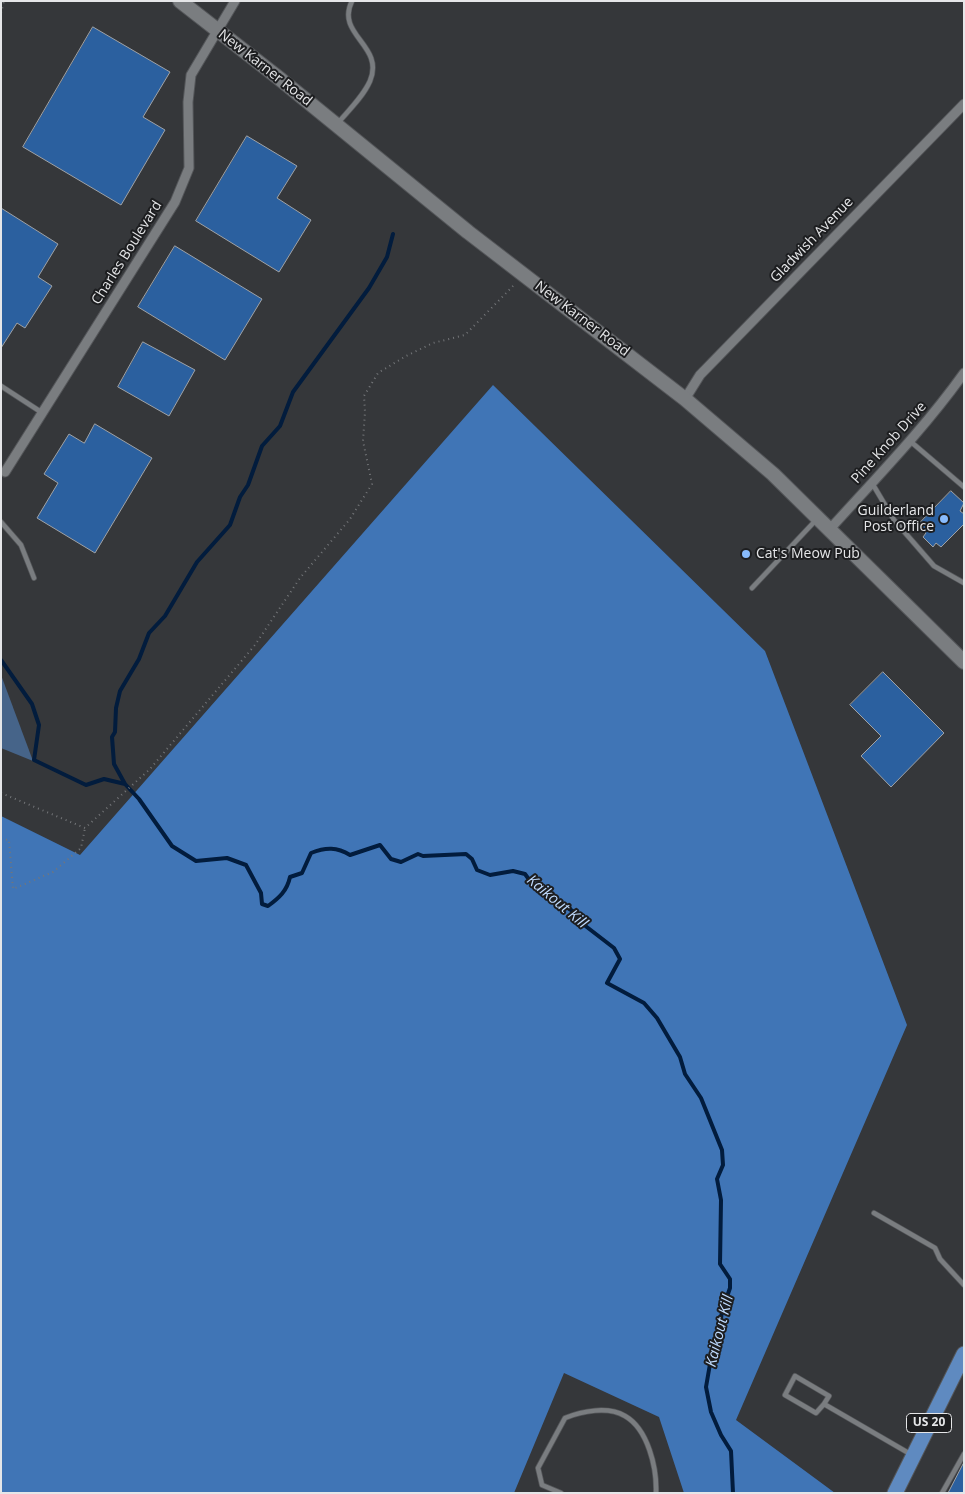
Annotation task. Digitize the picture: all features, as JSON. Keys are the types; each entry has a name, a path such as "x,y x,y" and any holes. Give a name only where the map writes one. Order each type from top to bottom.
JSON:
{"main road":[{"name":"New Karner Road","path":"180,1 524,275 685,399 773,474 964,662"},
{"name":"US 20","path":"895,1493 964,1354"}],"street":[{"name":"Charles Boulevard","path":"3,475 175,202 189,168 188,102 191,75 235,1"},
{"name":"Gladwish Avenue","path":"685,399 700,375 964,104"},
{"name":"Pine Knob Drive","path":"830,529 910,441 943,402 964,373"}],"lane":[{"path":"336,125 365,90 371,79 372,66 369,54 347,19 352,1"},
{"path":"1,386 42,412"},
{"path":"910,441 964,487"},
{"path":"872,483 894,520 934,566 964,583"},
{"path":"752,588 818,517"},
{"path":"1,522 21,545 34,578"},
{"path":"874,1213 935,1248 940,1258 964,1285"},
{"path":"795,1376 828,1396 824,1404 816,1413 784,1395 795,1376"},
{"path":"824,1404 913,1456"},
{"path":"560,1493 542,1485 538,1468 565,1418 582,1411 608,1412 625,1416 641,1431 650,1453 656,1493"},
{"path":"942,1493 964,1454"}],"path":[{"path":"1,13 4,1"},
{"path":"1,839 9,840 13,889 53,872 81,848 85,828 150,769 255,645 300,578 350,519 372,484 362,441 365,412 364,396 378,373 406,356 433,343 465,335 524,275"},
{"path":"1,793 85,828"}],"shaded area":[{"path":"493,385 765,651 907,1025 736,1420 835,1493 684,1493 659,1417 564,1373 514,1493 1,1493 1,816 80,855"},
{"path":"1,675 33,761 1,748"}],"building":[{"path":"93,27 170,72 143,117 165,130 121,205 23,147"},
{"path":"247,136 297,166 277,198 311,220 279,272 196,221"},
{"path":"1,208 58,244 38,277 52,286 25,328 17,323 1,348"},
{"path":"175,246 262,299 225,360 138,307"},
{"path":"143,342 195,370 169,416 118,387"},
{"path":"95,424 152,458 95,553 37,518 58,483 44,474 69,434 84,443"},
{"name":"Guilderland Post Office","path":"951,491 964,503 960,511 964,514 964,524 941,547 936,543 933,547 923,537 926,533 918,525"},
{"path":"883,672 944,733 891,787 861,756 881,736 850,705"},
{"path":"963,1464 964,1493 948,1493"}],"waterway":[{"path":"125,784 114,764 112,737 115,732 116,708 120,691 139,659 149,633 165,616 197,562 230,525 240,497 248,485 262,446 280,426 293,392 369,288 387,257 393,234"},
{"name":"Kaikout Kill","path":"1,660 32,704 39,725 34,760 86,785 104,779 125,784 139,799 172,846 196,861 227,858 246,865 261,893 262,904 268,906 276,900 285,890 290,877 302,873 311,853 322,850 336,849 350,855 380,845 391,859 401,862 418,854 423,856 466,854 472,859 477,870 490,875 513,871 525,874 533,885 574,912 579,921 614,948 620,959 607,983 644,1003 657,1018 680,1057 685,1074 701,1098 722,1150 723,1165 717,1179 721,1200 720,1264 730,1279 730,1288 722,1311 718,1341 710,1364 706,1387 711,1412 721,1435 731,1451 733,1493"}],"place":[{"name":"Guilderland Post Office","path":"944,519"},
{"name":"Cat's Meow Pub","path":"746,554"}]}
